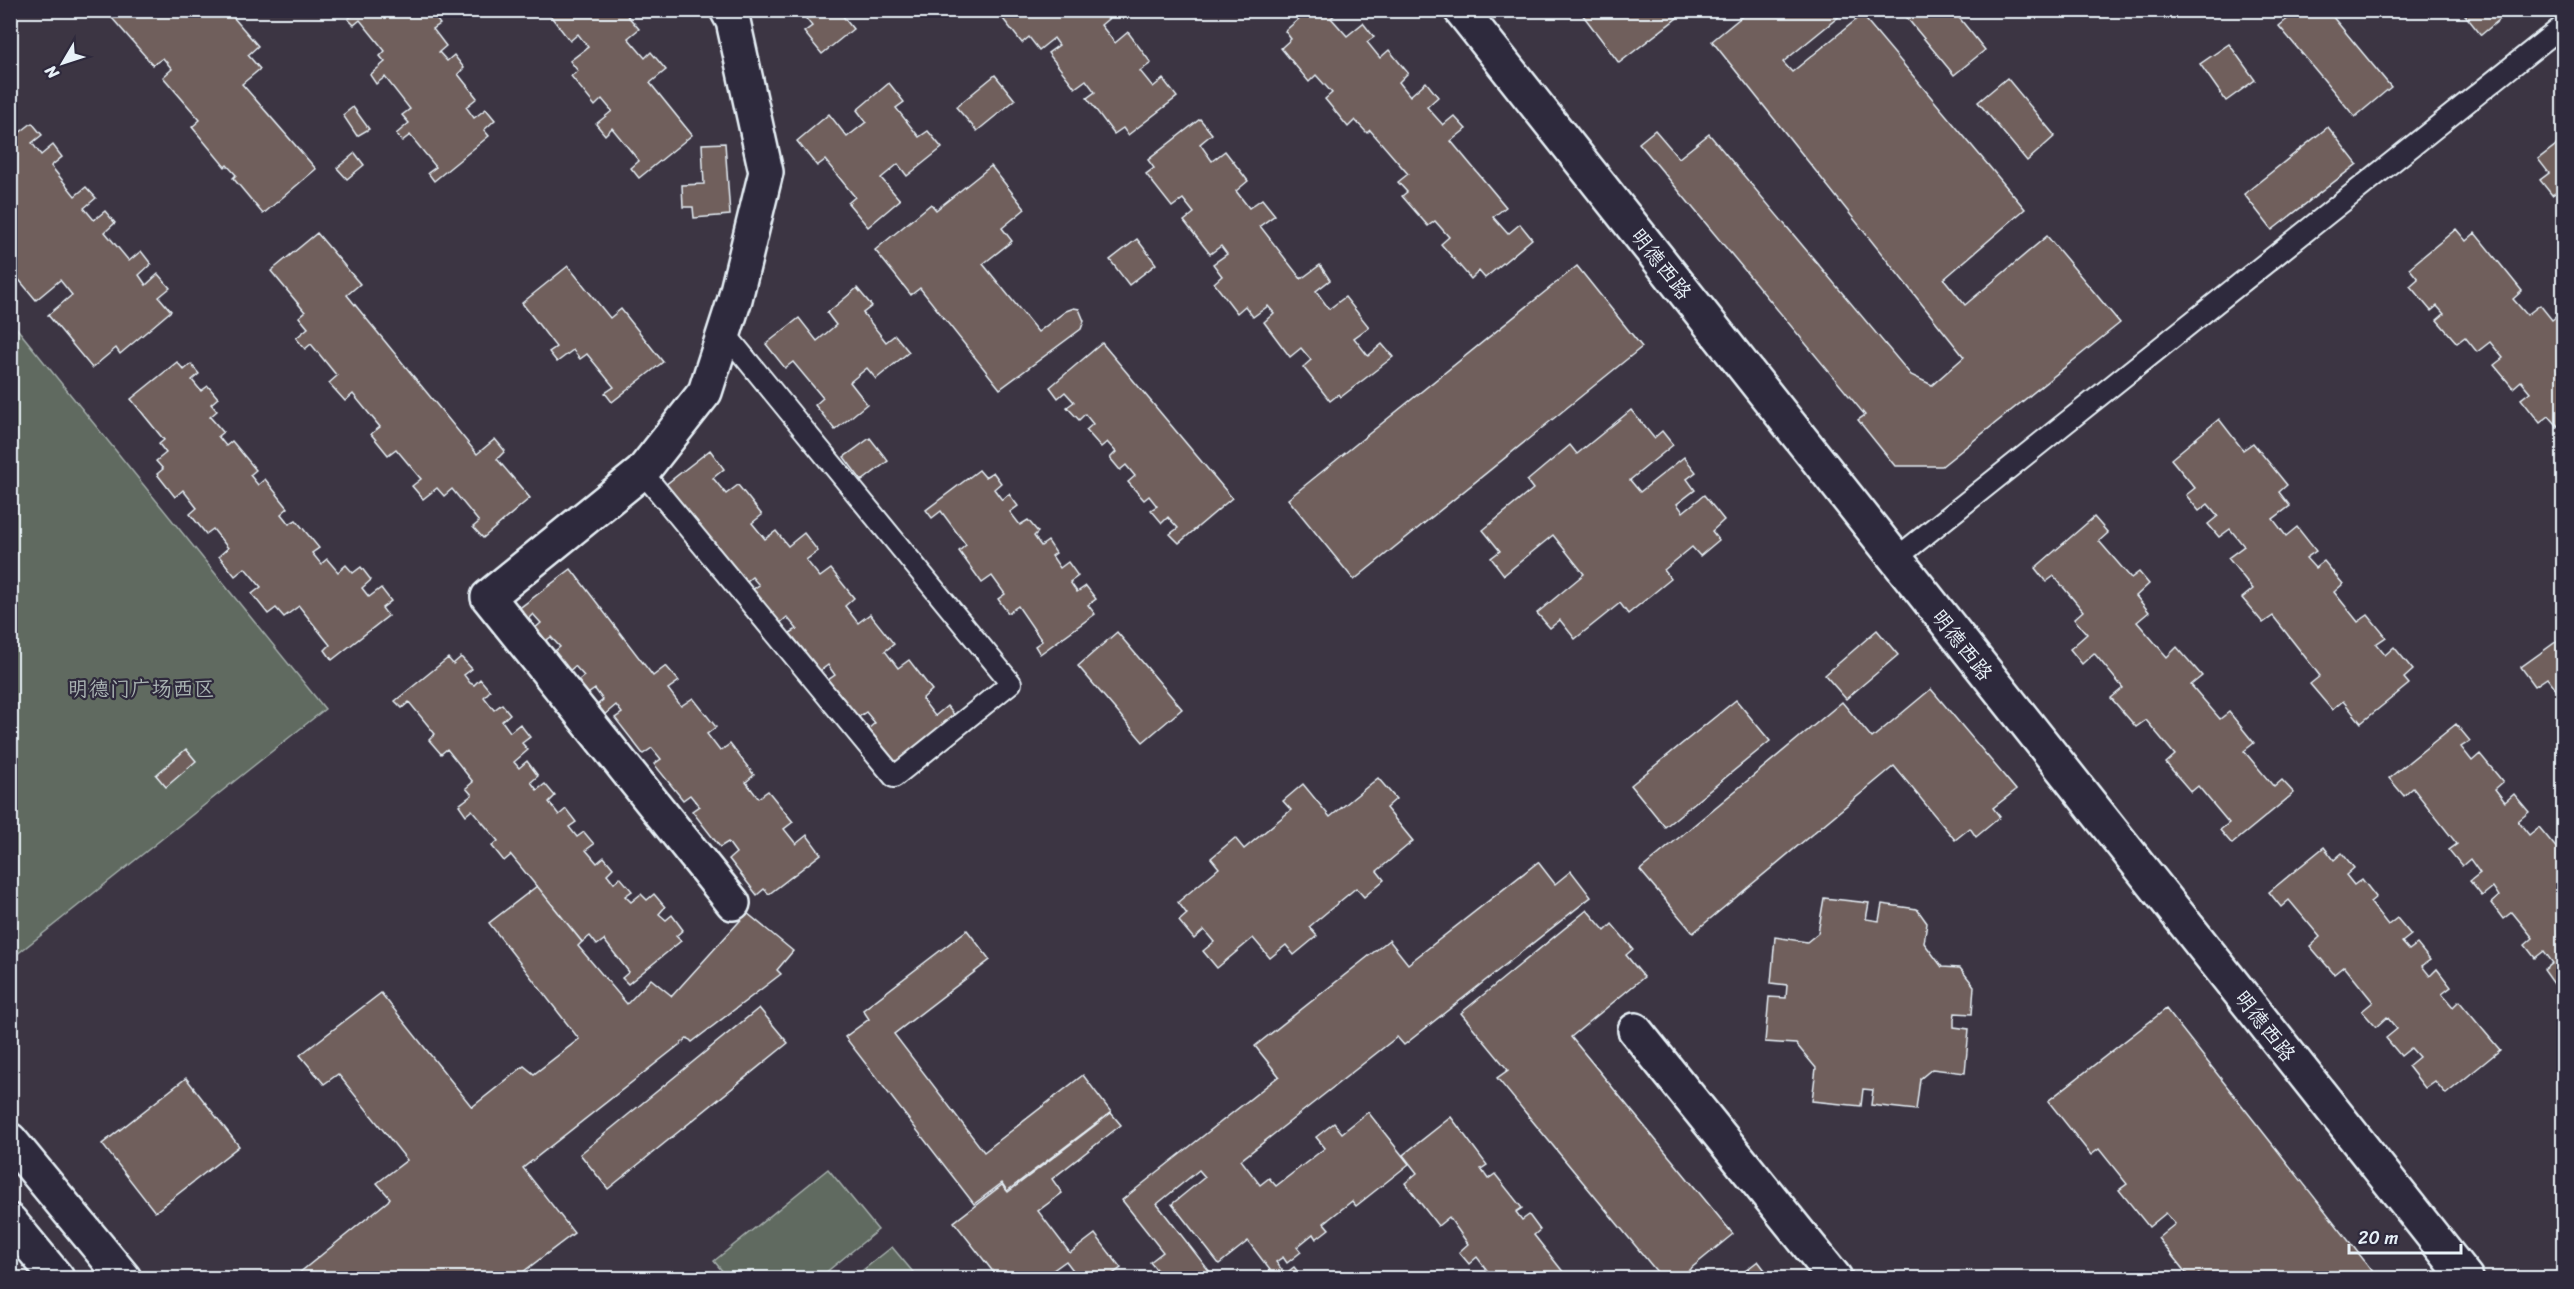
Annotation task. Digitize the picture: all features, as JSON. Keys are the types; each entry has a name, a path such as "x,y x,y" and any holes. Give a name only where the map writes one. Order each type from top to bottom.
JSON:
{"street":[{"path":"727,10 733,21 766,172 724,332 705,392 642,472 488,597 733,903"},
{"name":"明德西路","path":"1461,10 1894,560 2466,1278"},
{"path":"1635,1030 1835,1278"},
{"path":"10,1140 124,1278"},
{"path":"10,1221 57,1278"}],"lane":[{"path":"1894,560 2564,25"},
{"path":"642,472 894,777 1011,683 724,332"}],"green space":[{"name":"明德门广场西区","path":"10,320 325,709 11,959 10,959"},
{"path":"828,1169 878,1230 819,1278 728,1278 714,1261"},
{"path":"892,1247 918,1278 853,1278"}],"building":[{"path":"105,10 227,10 258,46 248,55 260,69 242,84 316,169 263,214 233,178 236,175 227,165 225,167 192,127 200,120 163,77 172,69 163,58 153,65"},
{"path":"359,10 441,10 434,16 440,24 433,29 446,46 439,52 447,61 454,55 464,68 458,74 477,98 466,107 474,118 486,109 495,120 484,130 489,136 434,181 428,173 436,167 410,135 402,141 396,134 409,123 402,115 410,109 385,77 376,84 370,75 385,62 380,56 385,51 360,20 354,25 348,19"},
{"path":"554,10 633,10 627,15 639,29 628,38 645,58 651,52 666,70 650,83 692,135 639,178 631,168 639,161 612,128 605,135 596,124 612,111 602,99 595,106 571,76 578,71 570,61 588,47 578,34 570,41 549,14"},
{"path":"799,10 838,10 853,29 822,54 804,32 812,26"},
{"path":"1005,10 1080,10 1082,13 1085,10 1109,10 1113,15 1101,25 1115,43 1128,32 1151,63 1140,71 1153,87 1163,79 1177,97 1128,135 1123,128 1114,134 1087,98 1095,92 1086,80 1075,88 1048,53 1059,45 1054,38 1039,50 1029,37 1022,43 1000,15"},
{"path":"1309,10 1340,10 1331,18 1347,36 1363,23 1374,37 1367,42 1380,58 1389,50 1408,73 1399,82 1410,96 1426,82 1438,97 1427,107 1443,125 1454,116 1466,129 1451,141 1506,207 1493,217 1508,234 1520,224 1532,239 1485,278 1479,271 1471,279 1441,244 1449,237 1435,221 1428,226 1402,196 1407,192 1398,182 1408,174 1370,130 1367,133 1355,120 1348,127 1325,99 1332,93 1316,75 1309,82 1281,48 1291,39 1285,31"},
{"path":"1579,10 1671,10 1677,18 1619,63"},
{"path":"1750,10 1847,10 1783,62 1792,72 1862,15 2025,209 1944,279 1965,305 2047,236 2120,323 1942,466 1895,466 1858,420 1865,415 1639,143 1655,130 1679,158 1709,134 1911,375 1932,385 1964,357 1712,41"},
{"path":"1916,10 1953,10 1985,50 1954,75 1907,18"},
{"path":"2298,10 2327,10 2391,87 2355,117 2279,26"},
{"path":"2461,10 2511,10 2481,35"},
{"path":"2229,44 2255,80 2226,101 2200,64"},
{"path":"995,75 1015,100 977,131 956,107"},
{"path":"2007,78 2055,136 2027,161 1978,102"},
{"path":"889,83 904,102 896,108 919,137 928,131 942,148 907,176 898,164 881,178 900,200 868,227 848,203 855,197 825,160 817,166 797,141 829,114 847,137 866,122 857,110"},
{"path":"353,107 369,129 357,136 343,115"},
{"path":"1200,119 1212,134 1200,144 1212,161 1225,151 1248,181 1236,191 1249,208 1262,199 1275,215 1260,226 1301,279 1320,265 1330,280 1316,291 1329,309 1345,297 1369,327 1354,338 1368,356 1382,344 1393,357 1341,397 1339,394 1330,401 1303,367 1311,360 1301,348 1290,357 1264,322 1274,313 1268,306 1253,317 1245,306 1237,313 1214,283 1222,276 1213,264 1227,254 1221,246 1210,254 1184,221 1194,213 1183,199 1172,207 1146,174 1154,168 1148,160"},
{"path":"10,123 19,133 32,123 42,135 32,143 41,155 53,145 62,157 51,166 75,196 86,187 96,198 84,208 94,220 105,211 115,223 105,232 129,261 141,251 151,264 139,275 146,285 158,274 170,288 159,297 171,311 120,354 116,348 92,368 48,315 72,295 60,280 36,300 10,269 10,235 18,229 10,221"},
{"path":"2328,127 2357,164 2272,230 2244,194"},
{"path":"2564,139 2564,188 2552,195 2540,180 2549,173 2538,159"},
{"path":"725,143 730,215 694,218 693,207 683,207 682,185 704,184 702,144"},
{"path":"355,153 364,165 347,179 337,168"},
{"path":"991,166 1025,209 1002,228 1012,241 983,264 1038,332 1066,311 1074,308 1079,309 1084,321 1081,329 1000,389 920,288 911,295 875,250 931,204 936,210"},
{"path":"2456,229 2466,241 2475,233 2522,291 2513,299 2527,315 2540,305 2552,320 2562,312 2564,315 2564,433 2549,416 2540,423 2521,399 2530,392 2521,381 2513,388 2494,365 2503,358 2490,342 2477,352 2465,337 2457,343 2437,320 2444,314 2437,306 2431,311 2410,286 2418,279 2409,268"},
{"path":"317,233 360,284 347,295 477,454 495,439 505,451 497,459 530,498 483,538 473,527 479,522 452,489 444,496 437,488 423,499 412,486 421,479 396,449 388,455 371,434 380,427 353,394 345,401 329,383 337,376 311,344 305,349 296,338 308,328 299,317 305,312 271,271"},
{"path":"1137,239 1156,264 1129,285 1110,260"},
{"path":"568,266 610,318 621,309 663,362 612,402 605,393 614,387 587,354 580,359 573,350 557,362 549,352 556,347 522,303"},
{"path":"1577,266 1642,347 1354,580 1288,499"},
{"path":"857,288 872,306 863,313 886,342 895,335 909,352 876,379 867,368 850,382 867,404 835,430 815,405 823,398 793,362 785,368 766,344 799,318 817,341 836,325 827,313"},
{"path":"1102,343 1232,498 1179,543 1170,534 1178,528 1168,517 1162,523 1151,510 1157,506 1149,496 1144,500 1128,482 1135,476 1126,465 1120,470 1110,458 1116,452 1107,442 1101,447 1086,430 1093,424 1085,414 1079,420 1067,407 1074,402 1065,392 1058,398 1050,387"},
{"path":"177,362 184,370 191,364 199,374 192,380 201,391 208,386 218,398 211,404 217,411 210,417 223,432 218,436 226,446 232,441 256,470 250,475 258,485 265,479 288,508 281,514 289,524 296,520 319,548 312,553 321,564 327,559 338,572 346,565 353,573 361,567 371,580 362,588 369,597 381,588 391,601 382,608 388,616 332,660 325,650 330,645 299,606 284,617 276,608 268,614 252,594 261,587 245,568 235,576 219,556 228,548 213,529 206,534 190,514 197,508 183,490 175,497 157,474 163,469 156,461 166,453 159,444 164,440 131,399"},
{"path":"1631,410 1654,438 1662,431 1673,445 1630,480 1640,492 1684,457 1696,472 1687,479 1695,490 1677,504 1683,512 1704,495 1724,520 1712,531 1719,540 1700,556 1692,547 1664,570 1671,579 1628,614 1620,603 1575,639 1560,620 1550,628 1537,613 1584,574 1553,535 1504,575 1491,558 1500,551 1483,530 1533,489 1527,481 1570,445 1577,454"},
{"path":"2219,419 2243,450 2253,443 2287,485 2279,492 2290,506 2273,519 2286,536 2297,527 2316,551 2306,558 2315,568 2324,561 2343,584 2334,592 2358,622 2368,615 2386,637 2376,644 2385,655 2394,647 2413,670 2404,678 2409,684 2361,723 2343,701 2332,710 2310,684 2320,676 2273,616 2263,623 2242,598 2253,589 2228,558 2244,546 2230,529 2219,537 2208,524 2218,516 2208,504 2199,511 2186,495 2195,488 2171,459"},
{"path":"870,438 888,461 862,481 844,457"},
{"path":"710,450 724,469 713,478 726,494 738,485 762,515 752,523 765,539 776,531 788,546 804,533 818,551 806,560 820,577 831,569 854,598 845,606 858,623 870,614 894,644 885,651 898,668 909,660 932,690 922,699 935,716 947,706 961,723 895,765 868,729 875,723 866,712 857,718 828,680 835,675 828,665 820,671 790,633 797,629 787,617 779,624 752,590 759,585 752,577 738,588 733,583 725,589 698,554 660,489"},
{"path":"979,470 985,477 993,472 1001,483 994,489 1002,500 1009,494 1018,506 1010,512 1020,525 1028,520 1038,532 1034,536 1041,546 1048,541 1056,553 1052,556 1060,568 1068,562 1078,576 1070,582 1077,592 1086,586 1096,599 1088,605 1095,614 1040,654 1035,646 1042,641 1018,606 1008,613 998,599 1005,594 992,576 982,583 959,551 966,545 941,511 932,518 926,510"},
{"path":"2094,517 2108,533 2099,541 2131,578 2139,572 2149,584 2136,596 2149,612 2137,622 2167,657 2177,647 2202,676 2191,685 2220,719 2229,712 2254,743 2244,751 2274,787 2282,780 2294,793 2232,844 2220,830 2229,823 2198,786 2191,792 2166,763 2175,755 2146,720 2136,727 2111,698 2123,688 2094,653 2082,664 2070,649 2087,634 2074,619 2083,611 2054,576 2046,582 2035,568"},
{"path":"571,569 653,676 666,666 679,681 668,689 681,706 693,698 716,727 707,734 720,751 730,744 754,775 746,782 758,798 768,791 793,822 784,829 796,844 807,835 821,854 769,894 764,889 757,895 729,859 736,853 728,842 720,847 692,811 699,806 690,795 683,800 654,764 661,759 652,748 643,754 615,718 622,713 616,705 603,716 596,706 603,700 595,689 585,696 575,683 584,676 575,666 567,673 552,653 560,647 551,637 544,642 534,629 541,623 533,614 526,621 517,610"},
{"path":"1877,630 1898,655 1846,699 1825,675"},
{"path":"1117,632 1182,709 1143,742 1078,666"},
{"path":"2564,636 2564,700 2547,678 2535,686 2521,667"},
{"path":"461,657 472,669 464,675 470,683 474,685 480,679 490,691 484,697 494,710 502,704 510,714 502,721 510,732 520,724 530,737 522,743 528,750 514,762 519,768 527,761 538,776 531,782 537,790 545,784 555,796 549,802 559,815 566,809 576,822 569,827 577,837 584,832 594,844 586,850 597,863 604,857 613,868 607,874 614,883 620,877 632,891 625,896 631,902 641,894 647,900 654,894 665,907 659,914 666,920 672,915 683,930 676,936 681,941 628,984 622,978 629,972 604,940 597,945 590,936 582,942 511,855 504,861 492,846 498,841 472,810 466,815 459,805 472,795 466,788 473,782 447,749 441,754 429,740 435,734 409,702 402,708 395,701 448,658 453,664"},
{"path":"1931,689 2016,790 1993,808 2000,817 1976,837 1970,828 1955,840 1894,766 1693,933 1640,870 1842,702 1872,738"},
{"path":"1736,700 1770,741 1665,827 1631,785"},
{"path":"2456,724 2470,741 2461,747 2472,761 2480,754 2503,782 2495,789 2505,802 2514,794 2529,812 2518,821 2529,835 2539,827 2564,857 2564,866 2559,870 2564,875 2564,976 2554,984 2544,970 2553,963 2544,951 2535,958 2525,945 2533,938 2512,912 2503,919 2491,903 2499,896 2493,887 2482,896 2470,881 2480,873 2470,859 2462,866 2449,850 2457,844 2413,788 2404,796 2389,778"},
{"path":"186,749 196,761 166,787 156,775"},
{"path":"1378,778 1396,799 1386,808 1413,841 1377,871 1384,880 1364,897 1356,888 1309,927 1317,936 1294,955 1286,945 1270,958 1253,938 1217,968 1203,951 1214,942 1204,930 1194,939 1179,921 1187,914 1178,902 1219,868 1211,858 1235,838 1244,849 1291,810 1283,801 1303,784 1330,817"},
{"path":"2324,847 2334,860 2342,853 2354,868 2346,875 2354,885 2362,879 2376,897 2370,902 2388,925 2397,918 2411,935 2402,942 2409,950 2417,944 2430,960 2422,966 2430,976 2437,969 2451,987 2442,994 2453,1007 2459,1001 2500,1050 2446,1094 2435,1081 2425,1088 2408,1066 2419,1057 2411,1048 2401,1056 2386,1038 2397,1029 2387,1017 2376,1027 2362,1011 2373,1002 2344,966 2334,974 2310,946 2320,937 2289,900 2281,907 2269,892"},
{"path":"1538,862 1555,884 1571,871 1591,897 1404,1045 1397,1037 1241,1160 1260,1185 1269,1178 1276,1186 1325,1148 1316,1137 1334,1123 1342,1133 1368,1112 1409,1164 1356,1206 1352,1201 1324,1223 1329,1229 1316,1239 1313,1234 1297,1247 1301,1252 1287,1263 1283,1257 1276,1262 1285,1274 1294,1267 1303,1278 1259,1278 1270,1270 1248,1241 1219,1264 1172,1204 1205,1177 1199,1170 1157,1204 1210,1272 1201,1278 1163,1278 1150,1262 1163,1252 1122,1200 1279,1076 1255,1046 1389,940 1408,964"},
{"path":"537,886 582,942 578,946 627,1004 651,979 672,996 747,913 793,951 777,970 781,974 692,1042 688,1038 523,1168 574,1233 515,1278 293,1278 388,1201 390,1198 377,1183 407,1160 338,1074 324,1084 300,1055 381,993 472,1107 524,1066 534,1074 579,1039 489,923"},
{"path":"1824,898 1869,903 1866,919 1879,921 1882,904 1917,909 1927,923 1924,943 1942,967 1960,968 1974,986 1972,1014 1955,1013 1954,1020 1954,1027 1969,1029 1965,1073 1932,1069 1920,1079 1916,1110 1871,1105 1873,1090 1863,1089 1861,1106 1812,1101 1816,1068 1796,1044 1765,1042 1769,997 1786,998 1787,985 1771,983 1775,937 1807,942 1818,933"},
{"path":"1587,910 1605,931 1612,924 1633,949 1626,955 1644,977 1571,1037 1733,1234 1679,1278 1662,1278 1497,1078 1508,1070 1461,1013"},
{"path":"967,930 990,960 894,1034 984,1152 1083,1075 1111,1112 1007,1191 1002,1183 974,1204 845,1037 869,1019 863,1010"},
{"path":"759,1008 788,1043 608,1189 580,1154"},
{"path":"2166,1009 2378,1278 2202,1278 2199,1274 2190,1278 2158,1238 2175,1224 2166,1213 2149,1227 2119,1190 2127,1184 2099,1149 2091,1155 2048,1101"},
{"path":"186,1078 239,1146 155,1212 102,1144"},
{"path":"1111,1113 1121,1125 1052,1179 1062,1193 1038,1211 1070,1253 1095,1234 1121,1268 1107,1278 1079,1278 1066,1261 1042,1278 998,1278 954,1222 1002,1185 1008,1192"},
{"path":"1451,1117 1487,1165 1481,1169 1488,1179 1495,1174 1522,1208 1516,1212 1522,1220 1529,1215 1540,1230 1534,1235 1568,1278 1485,1278 1490,1274 1477,1257 1469,1264 1459,1252 1468,1244 1449,1217 1438,1226 1405,1183 1417,1173 1403,1155"},
{"path":"1758,1261 1771,1278 1736,1278"}]}
